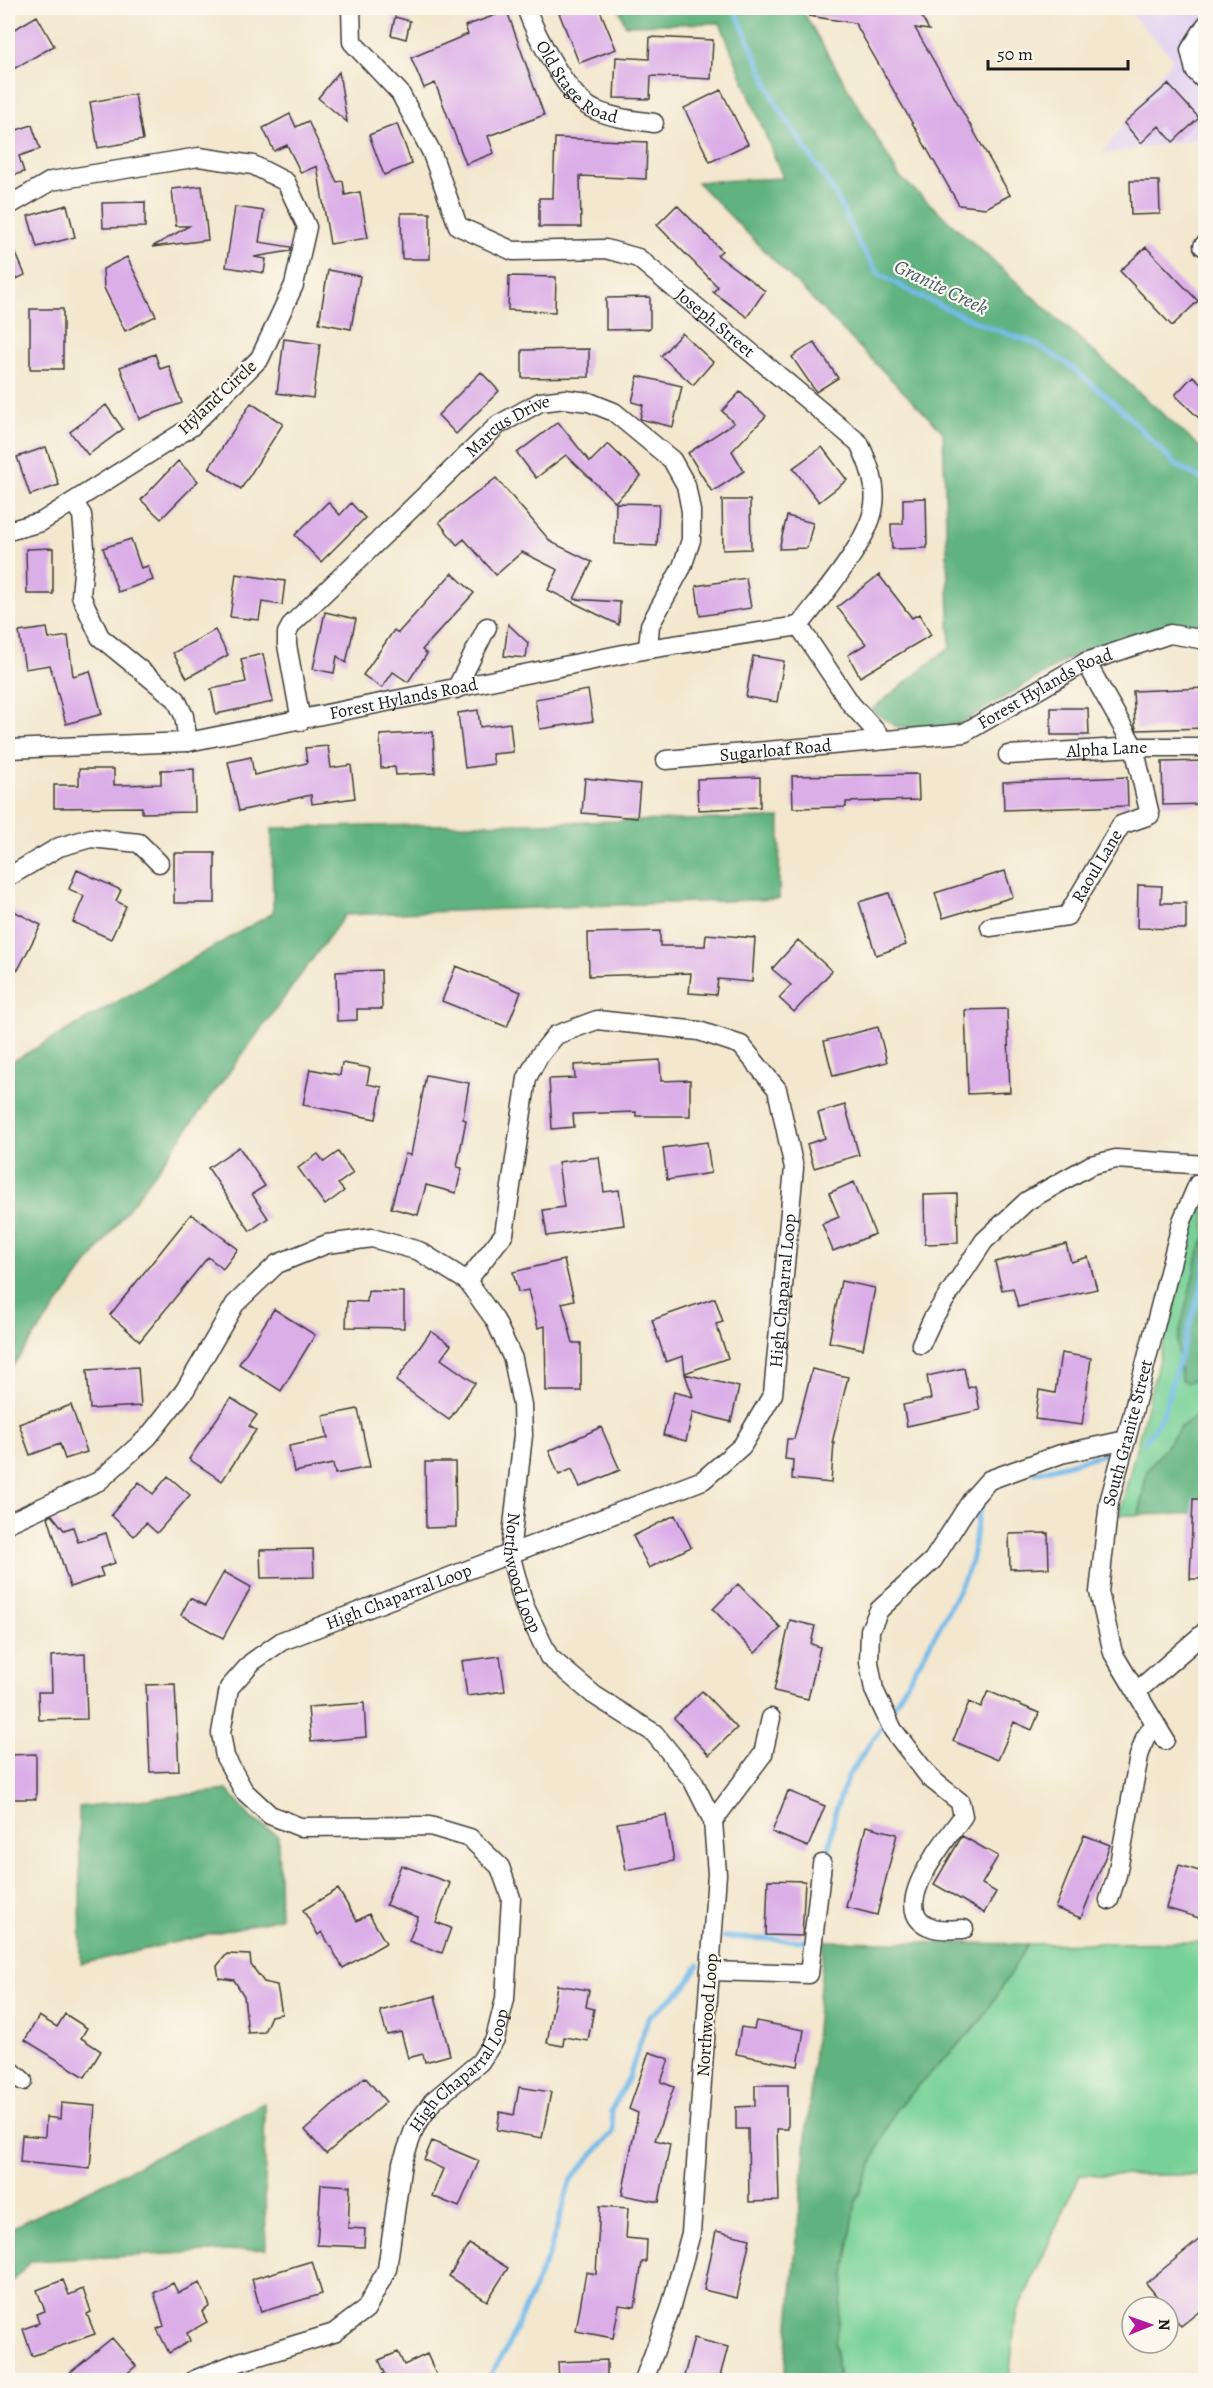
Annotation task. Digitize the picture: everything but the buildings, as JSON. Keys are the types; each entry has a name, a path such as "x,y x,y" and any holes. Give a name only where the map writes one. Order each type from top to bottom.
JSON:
{"street":[{"name":"Joseph Street","path":"351,8 352,42 400,93 431,150 458,226 513,251 606,249 638,258 859,443 870,468 874,506 857,549 799,626"},
{"name":"Old Stage Road","path":"526,8 568,89 592,109 611,116 654,123"},
{"path":"1206,25 1190,50 1195,71 1206,82"},
{"name":"Hyland Circle","path":"8,206 51,181 199,157 252,165 286,182 307,227 294,285 260,358 191,427 42,522 8,531"},
{"name":"Marcus Drive","path":"301,721 287,645 287,633 292,624 498,425 540,402 565,399 589,402 614,412 672,460 686,485 691,511 691,540 682,567 650,625 648,649"},
{"path":"74,503 82,515 85,548 81,596 96,629 100,637 176,699 184,716 188,742"},
{"name":"Forest Hylands Road","path":"8,749 188,742 301,721 648,649 799,626"},
{"path":"799,626 851,704 883,739"},
{"path":"456,689 488,627"},
{"name":"Forest Hylands Road","path":"883,739 964,733 1086,662 1170,634 1206,640"},
{"name":"Raoul Lane","path":"990,927 1067,916 1121,825 1150,815 1134,747 1086,662"},
{"name":"Sugarloaf Road","path":"666,760 883,739"},
{"name":"Alpha Lane","path":"1008,755 1134,747 1206,747"},
{"path":"8,877 59,847 92,838 139,843 159,863"},
{"name":"High Chaparral Loop","path":"194,2380 239,2362 334,2333 366,2309 387,2269 402,2163 415,2127 433,2101 480,2062 495,2039 505,1999 511,1898 500,1867 470,1838 430,1826 300,1827 270,1815 244,1791 225,1757 220,1733 229,1688 252,1662 282,1641 703,1480 742,1446 773,1394 794,1168 777,1089 741,1045 699,1030 597,1020 556,1035 539,1056 527,1078 504,1234 467,1281"},
{"path":"921,1344 933,1318 984,1241 1027,1201 1091,1165 1116,1159 1206,1165"},
{"name":"South Granite Street","path":"1165,1740 1113,1653 1099,1592 1110,1502 1125,1440 1182,1221 1198,1184 1206,1180"},
{"name":"Northwood Loop","path":"8,1522 99,1481 148,1437 185,1390 235,1304 277,1264 327,1244 372,1238 419,1251 467,1281 495,1320 513,1359 522,1405 523,1435 510,1554 524,1605 549,1657 594,1695 654,1732 693,1781 714,1821 717,1874 691,2233 670,2310 644,2380"},
{"path":"964,1929 931,1928 919,1919 913,1900 922,1875 963,1816 960,1802 930,1778 893,1730 874,1690 869,1662 870,1630 879,1610 933,1560 973,1498 989,1480 1061,1454 1125,1440"},
{"path":"1136,1692 1206,1631"},
{"path":"714,1821 763,1754 771,1718"},
{"path":"1109,1900 1117,1875 1139,1756 1145,1738 1155,1723"},
{"path":"710,1971 809,1974 822,1864"},
{"path":"8,2068 23,2081"}],"shaded area":[{"path":"1125,8 1205,8 1205,138 1102,154 1173,58"}],"green space":[{"path":"619,8 801,8 899,176 1205,452 1205,633 1172,629 1076,654 960,724 924,730 895,726 871,710 950,647 943,432 697,182 783,178 720,23 625,25"},
{"path":"780,818 779,899 345,915 8,1372 8,1064 273,913 272,828"},
{"path":"1205,1197 1205,1239 1199,1251 1200,1376 1205,1368 1205,1408 1180,1428 1147,1471 1139,1515 1119,1515 1196,1215"},
{"path":"1205,1239 1205,1368 1200,1376 1187,1383 1181,1379 1177,1343 1199,1251"},
{"path":"1205,1408 1205,1513 1139,1515 1147,1471 1180,1428"},
{"path":"227,1790 252,1819 278,1835 280,1918 81,1964 79,1807"},
{"path":"824,1941 1028,1944 981,2021 895,2110 856,2199 835,2344 839,2380 784,2380"},
{"path":"1205,1942 1206,2032 1203,2045 1206,2068 1206,2108 1200,2175 1080,2175 1016,2315 1009,2380 839,2380 835,2344 856,2200 895,2110 981,2021 1028,1944"},
{"path":"264,2103 266,2249 31,2261 8,2286 8,2230"}],"waterway":[{"name":"Granite Creek","path":"734,8 777,105 833,190 860,245 878,273 915,294 983,325 1034,343 1069,365 1115,403 1176,465 1206,481"},
{"path":"1145,1442 1163,1414 1202,1284 1206,1260"},
{"path":"1035,1473 1104,1454"},
{"path":"889,1714 931,1642 969,1567 974,1548 977,1519 983,1501 989,1492"},
{"path":"827,1863 835,1812 848,1776 885,1722"},
{"path":"724,1937 809,1941"},
{"path":"487,2380 507,2348 549,2254 571,2179 614,2131 611,2111 629,2077 648,2018 686,1986 698,1965"}]}
